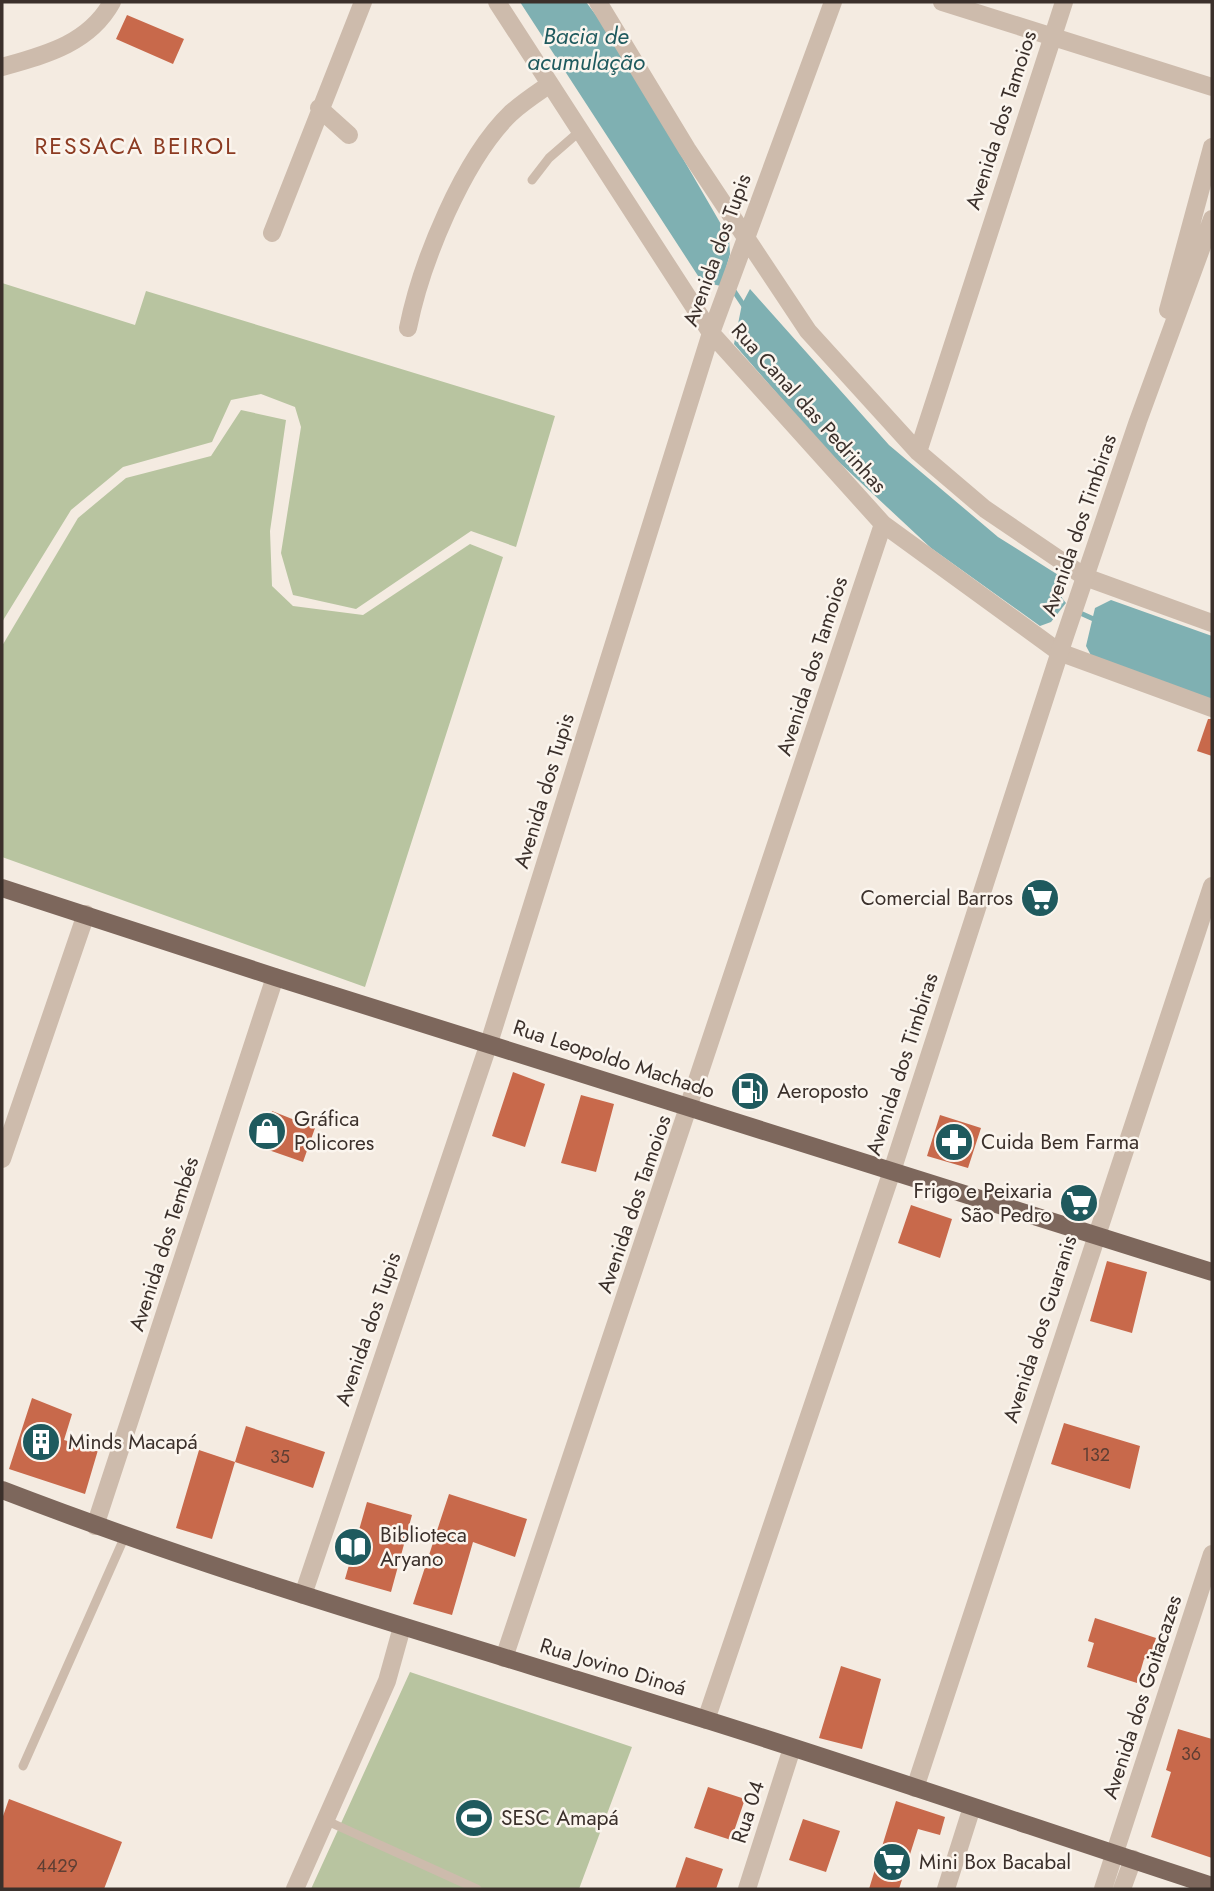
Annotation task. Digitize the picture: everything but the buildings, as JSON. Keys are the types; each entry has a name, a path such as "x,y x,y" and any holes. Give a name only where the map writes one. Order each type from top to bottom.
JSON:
{"main road":[{"name":"Rua Leopoldo Machado","path":"2,888 275,977 1212,1272"},
{"name":"Rua Jovino Dinoá","path":"2,1490 95,1526 402,1628 706,1720 1212,1885"}],"street":[{"path":"2,67 70,44 91,29 112,2"},
{"path":"272,233 363,2"},
{"name":"Rua Canal das Pedrinhas","path":"497,2 713,328 883,524 1061,646 1212,708"},
{"name":"Avenida dos Tupis","path":"303,1595 489,1043 713,328 833,2"},
{"path":"942,2 1212,87"},
{"name":"Avenida dos Tamoios","path":"918,452 1064,2"},
{"path":"605,6 687,149 744,241 807,331 918,452 985,509 1083,583 1212,623"},
{"path":"408,328 414,299 454,198 484,146 513,111 550,84"},
{"path":"319,108 349,135"},
{"name":"Avenida dos Timbiras","path":"1138,421 1212,147"},
{"name":"Avenida dos Timbiras","path":"706,1720 892,1171 1061,646 1138,421 1212,219"},
{"name":"Avenida dos Tamoios","path":"504,1658 883,524"},
{"name":"Avenida dos Guaranis","path":"915,1788 1095,1234 1212,886"},
{"path":"2,1160 86,914"},
{"name":"Avenida dos Tembés","path":"95,1526 275,977"},
{"name":"Avenida dos Goitacazes","path":"1124,1857 1212,1554"},
{"path":"295,1889 387,1681 402,1628"},
{"name":"Rua 04","path":"747,1889 792,1748"},
{"path":"946,1889 972,1807"},
{"path":"1103,1889 1124,1857"},
{"path":"1122,1889 1124,1857"}],"lane":[{"path":"532,180 549,158 580,131"},
{"path":"23,1766 125,1536"},
{"path":"325,1820 477,1889"}],"green space":[{"path":"2,283 135,325 146,291 555,416 516,547 471,531 356,609 293,595 281,553 301,427 295,407 261,394 231,400 212,442 123,467 71,510 2,622"},
{"path":"241,410 286,420 270,531 272,586 293,606 363,615 470,544 503,557 365,987 2,857 2,646 78,518 126,478 211,456"},
{"name":"SESC Amapá","path":"410,1672 632,1747 579,1889 311,1889"}],"water":[{"name":"Bacia de acumulação","path":"520,2 586,2 612,36 729,238 730,254 721,286 702,282"},
{"path":"750,289 889,445 998,537 1063,578 1062,598 1066,603 1051,622 1040,626 931,548 828,452 734,344 742,304"},
{"path":"1111,600 1212,636 1212,703 1094,661 1086,646 1095,608"}],"waterway":[{"path":"732,288 746,309"},
{"path":"1078,612 1098,621"}],"place":[{"name":"Comercial Barros","path":"1040,898"},
{"name":"Aeroposto","path":"750,1091"},
{"name":"Gráfica Policores","path":"267,1131"},
{"name":"Cuida Bem Farma","path":"954,1142"},
{"name":"Frigo e Peixaria São Pedro","path":"1079,1203"},
{"name":"Minds Macapá","path":"41,1442"},
{"name":"Biblioteca Aryano","path":"353,1547"},
{"name":"SESC Amapá","path":"474,1818"},
{"name":"Mini Box Bacabal","path":"892,1862"}],"district":[{"name":"RESSACA BEIROL","path":"136,146"}]}
